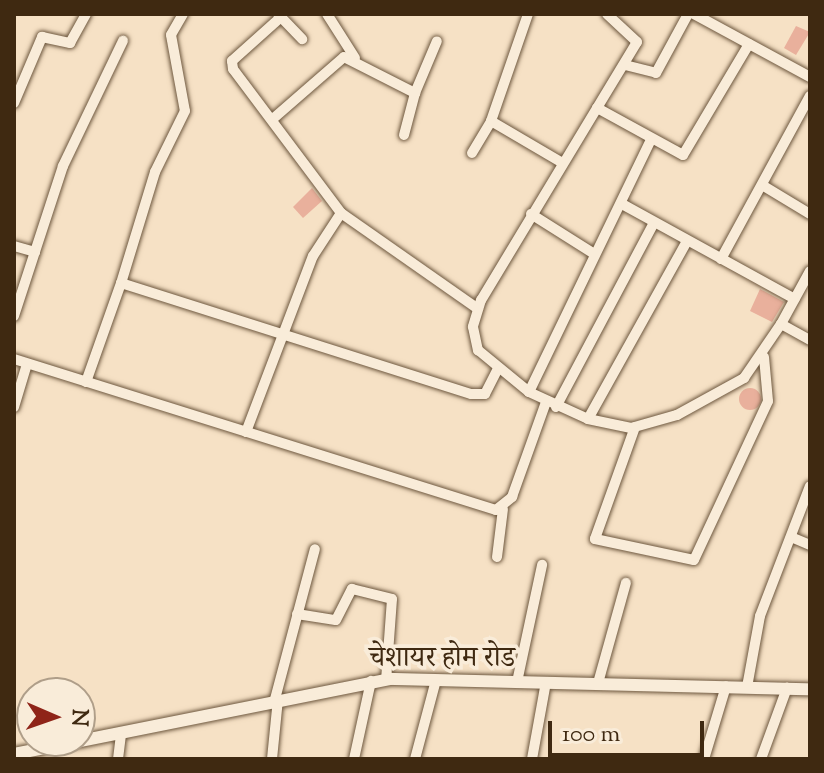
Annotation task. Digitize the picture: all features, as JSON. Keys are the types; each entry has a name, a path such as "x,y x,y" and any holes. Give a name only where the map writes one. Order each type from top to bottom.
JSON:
{"street":[{"path":"14,103 40,40 70,43 86,14"},
{"path":"86,382 155,172 185,111 171,35 183,14"},
{"path":"327,14 355,58 415,93"},
{"path":"472,153 491,121 528,14"},
{"path":"607,14 637,40 625,65 561,162 478,309 478,350 529,392 551,404 588,419 635,427 719,394 764,357 810,271"},
{"path":"625,65 656,73 688,14"},
{"path":"694,14 810,77"},
{"path":"302,39 279,16 231,63 275,117 341,213 478,309"},
{"path":"14,316 79,128 123,41"},
{"path":"404,135 415,93 437,41"},
{"path":"597,108 683,155 749,44"},
{"path":"275,117 341,58 355,58"},
{"path":"721,259 810,96"},
{"path":"491,121 561,162"},
{"path":"529,392 593,253 622,204 651,140"},
{"path":"762,185 810,214"},
{"path":"622,204 795,299"},
{"path":"246,432 313,256 341,213"},
{"path":"531,214 593,253"},
{"path":"497,557 503,509 551,404 654,223"},
{"path":"588,419 687,241"},
{"path":"14,246 35,252"},
{"path":"121,283 281,336 477,395 498,369"},
{"path":"781,324 810,340"},
{"path":"635,427 595,539 694,560 768,401 764,357"},
{"path":"14,359 503,509"},
{"path":"14,407 27,364"},
{"path":"747,687 760,616 810,486"},
{"path":"791,537 810,545"},
{"path":"272,759 277,699 315,549"},
{"path":"517,682 542,565"},
{"path":"598,683 626,583"},
{"path":"297,614 336,620 352,589 392,599 386,680"},
{"path":"415,759 436,680"},
{"path":"354,759 371,681"},
{"name":"चेशायर होम रोड","path":"96,738 371,681 810,689"},
{"path":"532,759 546,682"},
{"path":"704,759 726,686"},
{"path":"761,759 787,688"},
{"path":"118,759 121,733"}],"building":[{"path":"796,26 810,32 796,55 784,48"},
{"path":"312,188 322,201 303,218 293,207"},
{"path":"760,289 784,302 772,322 750,311"},
{"path":"746,388 754,388 761,399 754,410 746,410 739,403 739,395"}]}
